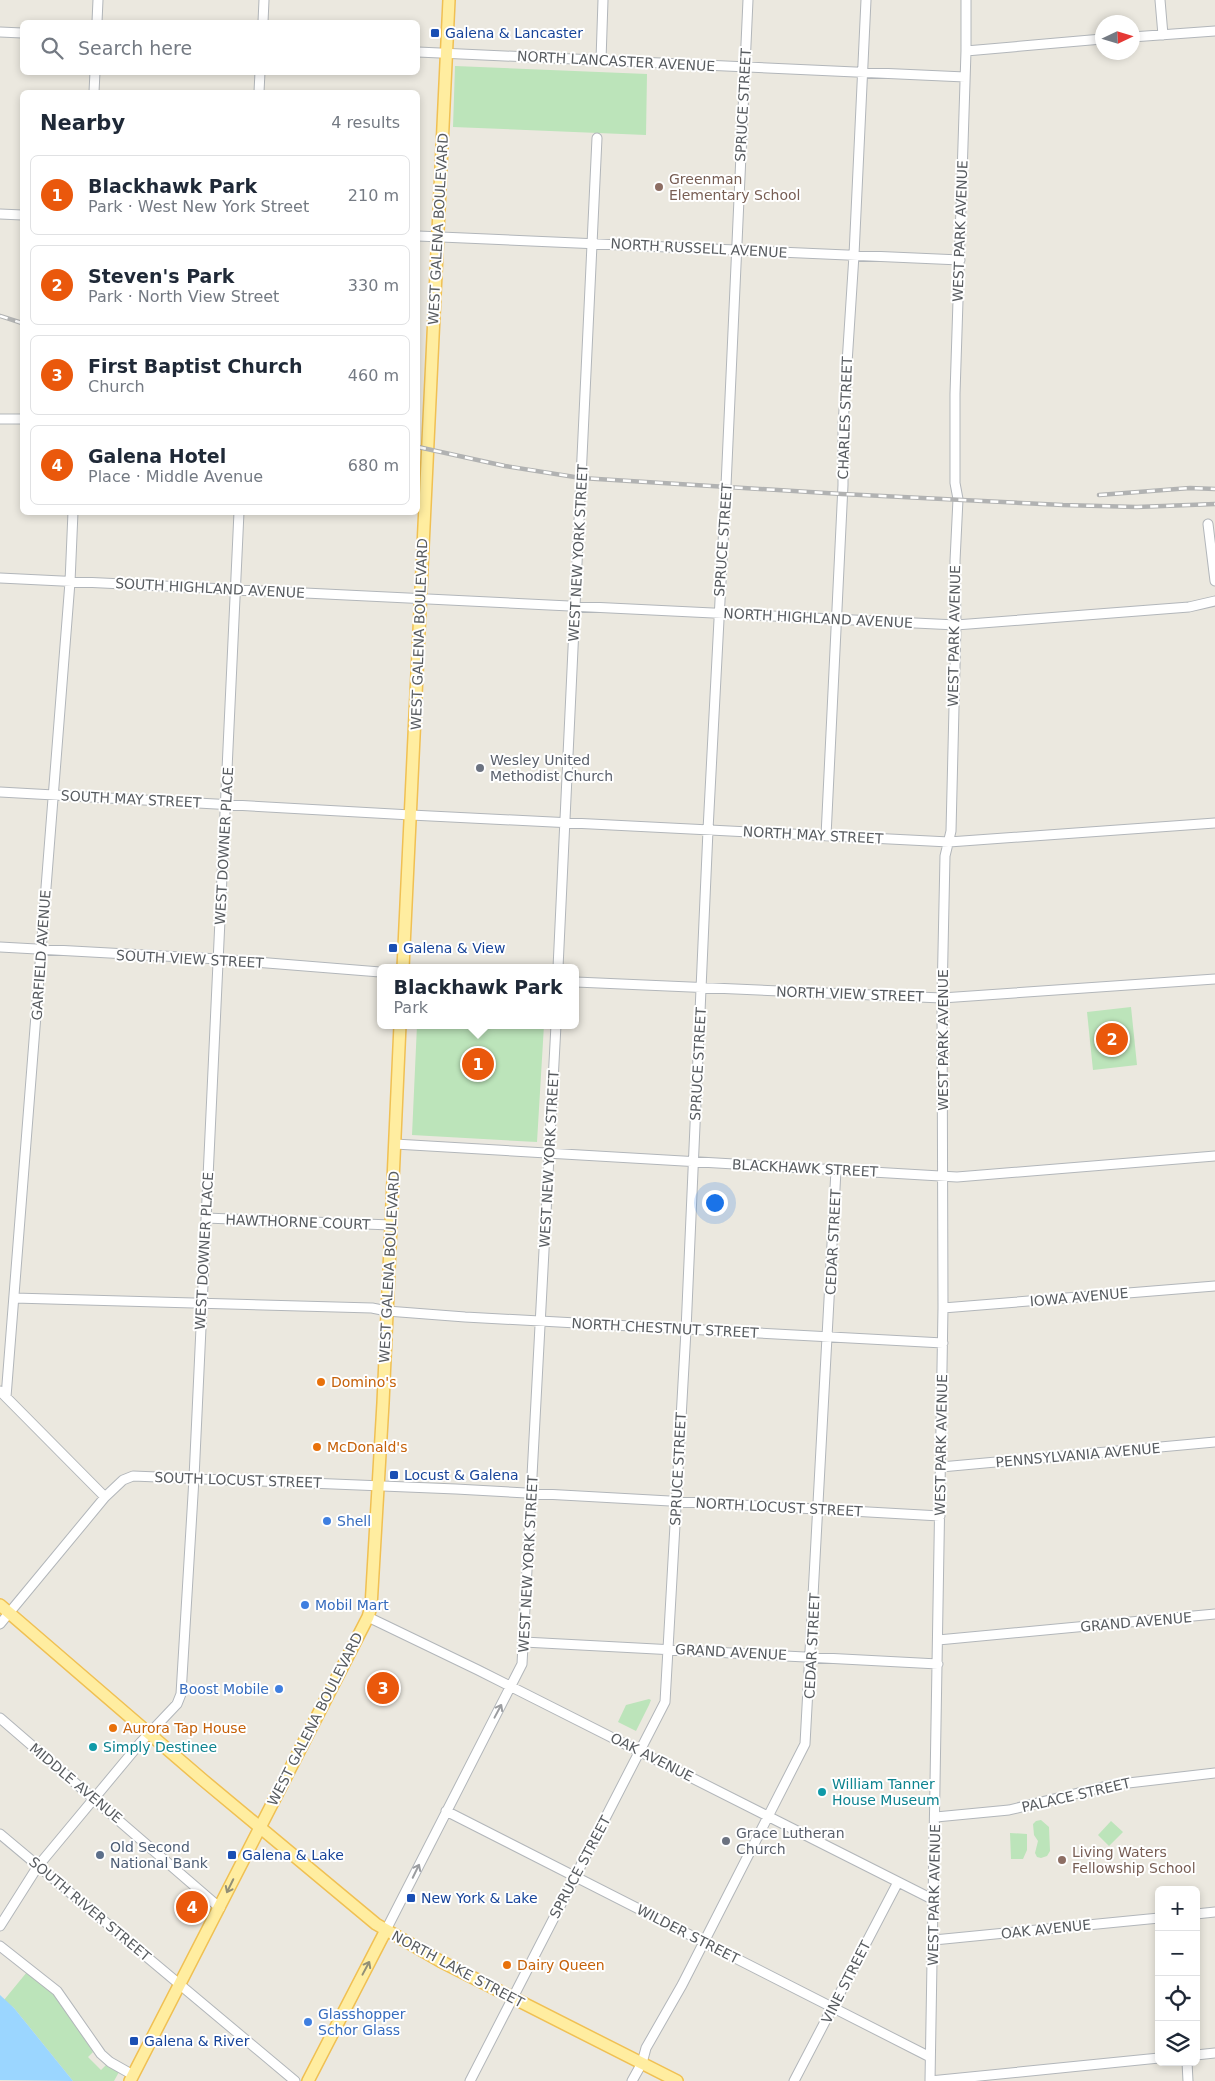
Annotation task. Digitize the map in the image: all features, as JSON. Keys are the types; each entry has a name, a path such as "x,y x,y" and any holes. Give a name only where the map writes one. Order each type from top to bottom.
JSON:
{"main road":[{"name":"WEST GALENA BOULEVARD","path":"403,964 449,0"},
{"name":"WEST GALENA BOULEVARD","path":"131,2078 368,1617 372,1596 400,1029"},
{"name":"NORTH LAKE STREET","path":"5,1609 259,1827 376,1924 424,1953 677,2081"},
{"name":"WEST NEW YORK STREET","path":"308,2081 386,1930"}],"street":[{"path":"97,20 98,0"},
{"path":"263,20 264,0"},
{"path":"601,60 603,0"},
{"name":"SPRUCE STREET","path":"470,2081 665,1702 686,1330 748,0"},
{"name":"CHARLES STREET","path":"826,836 843,479 843,425 854,255 866,0"},
{"name":"WEST PARK AVENUE","path":"930,2081 944,1308 942,998 945,856 951,831 956,625 955,561 958,499 955,483 955,394 966,0"},
{"path":"1160,0 1163,34"},
{"path":"1140,36 1215,31"},
{"path":"0,32 20,33"},
{"path":"966,51 1095,40"},
{"name":"NORTH LANCASTER AVENUE","path":"420,52 964,77"},
{"path":"94,90 95,75"},
{"path":"259,90 260,75"},
{"name":"WEST NEW YORK STREET","path":"558,964 597,138"},
{"path":"0,214 20,215"},
{"name":"NORTH RUSSELL AVENUE","path":"420,236 960,260"},
{"path":"0,418 20,419"},
{"name":"GARFIELD AVENUE","path":"3,1394 14,1298 42,950 70,582 73,515"},
{"name":"WEST DOWNER PLACE","path":"0,1926 38,1866 149,1733 177,1704 184,1680 239,515"},
{"path":"1208,524 1215,581"},
{"name":"SOUTH HIGHLAND AVENUE","path":"0,578 420,598"},
{"name":"NORTH HIGHLAND AVENUE","path":"420,598 956,625 1180,607 1215,601"},
{"name":"SOUTH MAY STREET","path":"0,792 411,815"},
{"name":"NORTH MAY STREET","path":"411,815 949,842 1215,824"},
{"name":"SOUTH VIEW STREET","path":"0,948 218,959 377,972"},
{"name":"NORTH VIEW STREET","path":"579,982 942,998 1215,979"},
{"name":"WEST NEW YORK STREET","path":"386,1930 522,1664 556,1029"},
{"name":"BLACKHAWK STREET","path":"395,1144 549,1155 694,1161 957,1177 1215,1156"},
{"name":"CEDAR STREET","path":"632,2081 642,2063 646,2048 704,1942 805,1744 836,1170"},
{"name":"HAWTHORNE COURT","path":"206,1218 391,1225"},
{"name":"IOWA AVENUE","path":"944,1308 1215,1286"},
{"name":"NORTH CHESTNUT STREET","path":"14,1298 372,1308 387,1311 686,1330 943,1343"},
{"path":"3,1394 105,1497"},
{"name":"PENNSYLVANIA AVENUE","path":"941,1467 1215,1442"},
{"name":"SOUTH LOCUST STREET","path":"0,1624 5,1609 105,1497 123,1480 133,1476 378,1485"},
{"name":"NORTH LOCUST STREET","path":"378,1485 940,1516"},
{"name":"GRAND AVENUE","path":"938,1640 1215,1614"},
{"name":"OAK AVENUE","path":"368,1617 511,1686 934,1900"},
{"name":"GRAND AVENUE","path":"524,1642 938,1664"},
{"name":"MIDDLE AVENUE","path":"0,1718 220,1908"},
{"name":"PALACE STREET","path":"936,1817 1009,1810 1111,1785 1215,1773"},
{"name":"WILDER STREET","path":"446,1811 930,2057"},
{"name":"SOUTH RIVER STREET","path":"0,1834 294,2081"},
{"name":"VINE STREET","path":"794,2081 898,1882"},
{"path":"1200,1914 1215,1912"},
{"name":"OAK AVENUE","path":"934,1940 1155,1918"},
{"path":"0,1946 57,1991 101,2054 131,2078"},
{"path":"1200,2054 1215,2053"},
{"path":"930,2081 1155,2058"},
{"path":"1187,2066 1188,2081"}],"green space":[{"path":"455,66 647,74 646,135 453,127"},
{"path":"1131,1007 1137,1065 1093,1070 1087,1012"},
{"path":"417,1029 544,1029 537,1142 412,1135"},
{"path":"651,1700 649,1705 636,1731 618,1722 626,1705"},
{"path":"1041,1820 1049,1827 1050,1851 1047,1856 1041,1858 1037,1857 1035,1853 1038,1841 1034,1835 1033,1824"},
{"path":"1111,1821 1123,1832 1109,1846 1098,1835"},
{"path":"1010,1833 1027,1834 1027,1850 1023,1859 1011,1859"},
{"path":"27,1972 50,1990 60,2001 93,2052 88,2057 101,2070 107,2064 119,2072 114,2081 73,2081 14,2008 4,2000"}],"water":[{"path":"0,1995 14,2008 73,2081 0,2080"}],"railway":[{"path":"0,316 20,322"},
{"path":"420,447 505,466 581,478 1063,505 1137,507 1215,504"},
{"path":"1099,495 1190,488 1215,489"}],"place":[{"name":"Galena & Lancaster","path":"435,33"},
{"name":"Greenman Elementary School","path":"659,187"},
{"name":"Wesley United Methodist Church","path":"480,768"},
{"name":"Galena & View","path":"393,948"},
{"name":"Steven's Park","path":"1112,1039"},
{"name":"Blackhawk Park","path":"478,1064"},
{"name":"Domino's","path":"321,1382"},
{"name":"McDonald's","path":"317,1447"},
{"name":"Locust & Galena","path":"394,1475"},
{"name":"Shell","path":"327,1521"},
{"name":"Mobil Mart","path":"305,1605"},
{"name":"First Baptist Church","path":"383,1688"},
{"name":"Boost Mobile","path":"279,1689"},
{"name":"Aurora Tap House","path":"113,1728"},
{"name":"Simply Destinee","path":"93,1747"},
{"name":"William Tanner House Museum","path":"822,1792"},
{"name":"Grace Lutheran Church","path":"726,1841"},
{"name":"Old Second National Bank","path":"100,1855"},
{"name":"Galena & Lake","path":"232,1855"},
{"name":"Living Waters Fellowship School","path":"1062,1860"},
{"name":"New York & Lake","path":"411,1898"},
{"name":"Galena Hotel","path":"192,1907"},
{"name":"Dairy Queen","path":"507,1965"},
{"name":"Glasshopper Schor Glass","path":"308,2022"},
{"name":"Galena & River","path":"134,2041"}]}
